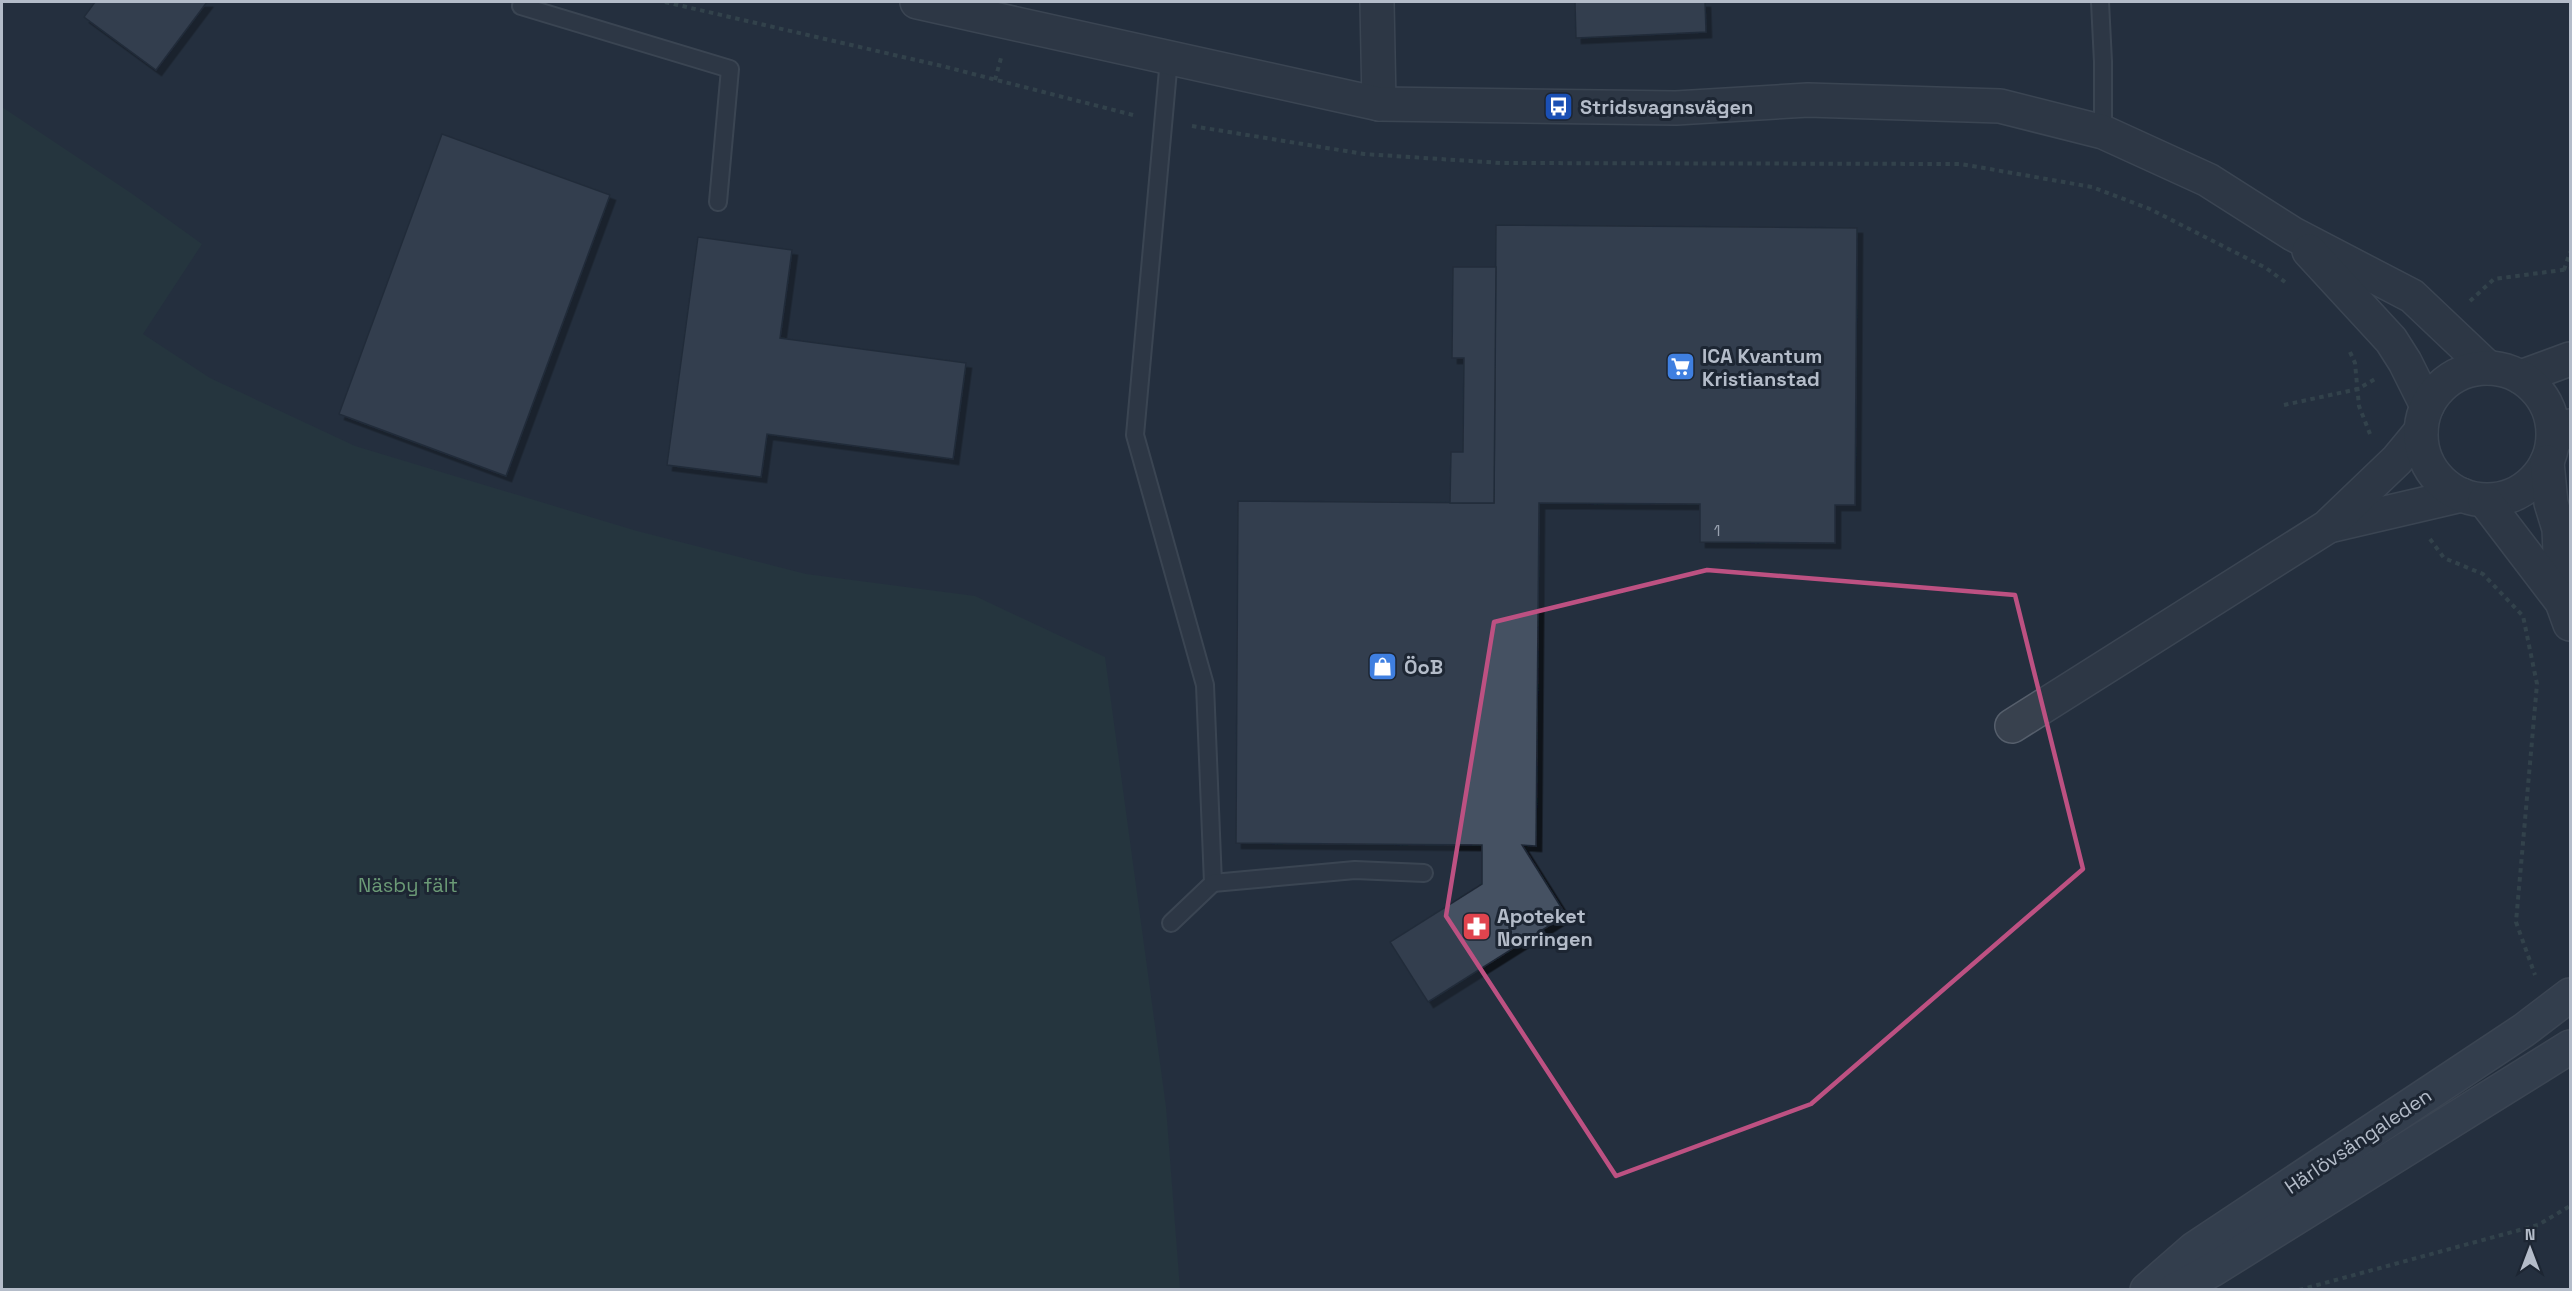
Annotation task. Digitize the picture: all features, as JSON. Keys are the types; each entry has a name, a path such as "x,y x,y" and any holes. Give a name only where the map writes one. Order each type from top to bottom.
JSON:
{"main road":[{"name":"Härlövsängaleden","path":"2147,1290 2194,1249 2524,1030 2571,995"},
{"name":"Härlövsängaleden","path":"2175,1290 2212,1270 2571,1047"}],"street":[{"path":"919,2 1379,104 1676,108 1808,100 2000,106 2103,132 2208,180 2293,234 2412,296 2488,368"},
{"path":"1377,2 1379,104"},
{"path":"2293,234 2391,340 2405,362 2424,419 2423,451 2431,470 2445,485 2474,498 2566,613"},
{"path":"2521,377 2571,359"},
{"path":"2012,726 2327,527 2397,460 2424,419 2437,391 2451,378 2469,370 2488,368 2505,370 2521,377 2536,389 2546,404 2557,442 2551,502 2559,529 2566,613"},
{"path":"2327,527 2416,505 2510,496 2532,483 2557,442"}],"lane":[{"path":"523,2 521,6 730,69 718,202"},
{"path":"2100,2 2103,132"},
{"path":"1169,59 1135,435 1205,685 1213,882"},
{"path":"1171,923 1213,882 1355,870 1424,873"}],"path":[{"path":"665,2 942,66 1163,123 1364,154 1501,163 1961,164 2092,187 2150,209 2266,268 2285,283"},
{"path":"2564,270 2571,252"},
{"path":"2346,346 2355,363 2359,406 2374,442 2397,460"},
{"path":"2416,505 2430,538 2444,558 2483,574 2523,616 2537,684 2516,922 2537,981"},
{"path":"2299,1290 2538,1224 2571,1206"}],"highlighted area":[{"path":"1707,570 2015,595 2083,869 1811,1104 1616,1176 1446,916 1494,622"}],"green space":[{"name":"Näsby fält","path":"2,107 131,193 202,244 143,334 210,378 355,446 637,531 806,574 975,596 1105,657 1166,1107 1180,1289 2,1289"}],"building":[{"path":"95,2 207,2 156,70 84,17"},
{"path":"1575,2 1705,2 1706,32 1576,38"},
{"path":"442,134 610,195 506,476 339,414"},
{"path":"1496,225 1857,228 1855,505 1835,505 1835,543 1700,542 1700,504 1539,503 1536,846 1522,845 1566,915 1428,1002 1390,942 1482,884 1482,845 1236,843 1238,501 1494,503"},
{"path":"698,237 792,250 780,338 966,363 953,459 767,434 761,477 667,465"},
{"path":"1453,267 1496,267 1494,503 1450,503 1451,452 1463,452 1464,358 1452,358"}],"place":[{"name":"Stridsvagnsvägen","path":"1559,107"},
{"name":"ICA Kvantum Kristianstad","path":"1681,367"},
{"name":"ÖoB","path":"1383,667"},
{"name":"Apoteket Norringen","path":"1476,927"}]}
